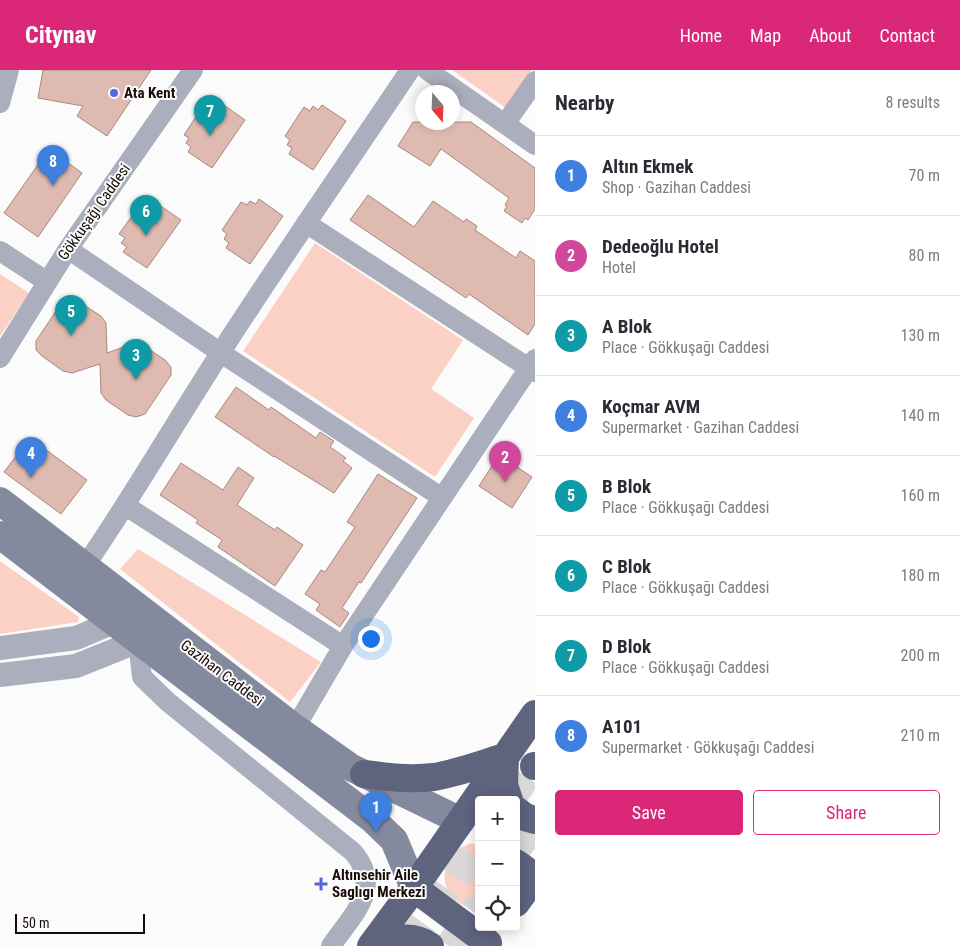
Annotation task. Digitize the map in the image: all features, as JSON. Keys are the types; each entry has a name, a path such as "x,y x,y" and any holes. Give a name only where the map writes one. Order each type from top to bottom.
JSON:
{"highway":[{"path":"371,946 414,888 470,828 505,757 535,714"},
{"path":"364,774 402,778 434,777 505,757"},
{"path":"505,757 504,785 508,796"},
{"path":"520,812 535,820"},
{"path":"520,866 535,877 520,898"},
{"path":"414,888 491,941"},
{"path":"380,946 391,940 408,938 430,946"}],"main road":[{"name":"Gazihan Caddesi","path":"0,500 294,728 350,767 470,828"},
{"name":"Gazihan Caddesi","path":"0,535 385,830 394,840 414,888"}],"street":[{"path":"0,103 9,70"},
{"name":"Gökkuşağı Caddesi","path":"0,358 46,281 193,70"},
{"path":"86,566 126,506 220,353 410,70"},
{"path":"427,70 535,145"},
{"path":"505,124 535,81"},
{"path":"294,728 343,646 441,497 533,366 306,223"},
{"path":"68,249 220,353 441,497"},
{"path":"0,251 46,281"},
{"path":"126,506 343,646"},
{"path":"0,648 76,638 114,622"},
{"path":"0,675 76,666 138,641 142,678 168,702 353,852 361,862 366,874 364,898 331,946"}],"shaded area":[{"path":"452,70 532,70 506,108"},
{"path":"315,243 463,340 431,389 474,418 435,477 243,351"},
{"path":"0,274 29,293 0,336"},
{"path":"138,549 321,662 290,702 120,569"},
{"path":"0,561 79,617 78,622 0,634"},
{"path":"469,844 475,844 475,907 466,906 455,900 449,892 445,881 445,870 449,860 457,851"}],"building":[{"path":"43,70 151,70 107,136 77,116 83,106 38,98"},
{"path":"221,103 245,120 212,168 188,152 191,147 186,143 189,138 184,135 203,106 209,110 212,105 218,109"},
{"path":"322,105 346,121 313,170 289,154 292,148 287,145 290,140 285,136 304,107 310,111 313,106 318,110"},
{"path":"413,122 415,122 415,130 460,130 460,122 471,122 535,168 535,209 528,220 525,218 522,223 504,211 509,198 441,149 430,166 398,146"},
{"path":"49,149 82,173 38,237 4,213"},
{"path":"368,195 414,227 433,201 464,222 466,219 477,226 475,230 516,258 520,251 535,261 535,324 528,335 469,294 466,298 350,220"},
{"path":"259,199 283,216 250,264 226,248 229,243 224,239 227,234 222,230 241,202 247,205 250,201 256,204"},
{"path":"156,203 181,220 147,268 123,252 127,247 121,243 125,238 119,234 139,206 144,210 148,205 153,208"},
{"path":"70,299 79,302 101,316 106,323 107,353 135,343 144,346 165,360 171,367 171,375 145,414 136,417 128,415 106,400 101,393 100,364 72,373 63,371 36,350 36,341 62,302"},
{"path":"236,387 269,410 271,407 316,438 320,432 334,441 330,447 346,458 343,461 352,468 334,493 274,457 215,417"},
{"path":"30,438 87,480 61,514 4,472"},
{"path":"499,455 532,477 512,508 479,486"},
{"path":"181,463 223,490 238,467 254,478 237,505 275,530 277,527 303,545 275,586 218,547 222,540 196,523 198,520 160,495"},
{"path":"378,474 417,498 361,583 359,582 342,608 349,613 340,627 316,610 320,604 305,594 321,570 325,572 355,527 347,522"}],"tunnel":[{"path":"514,796 534,766"},
{"path":"520,845 535,824"},
{"path":"407,946 475,851"},
{"path":"449,946 475,910"}],"place":[{"name":"Ata Kent","path":"114,93"},
{"name":"D Blok","path":"210,136"},
{"name":"A101","path":"53,186"},
{"name":"C Blok","path":"146,236"},
{"name":"B Blok","path":"71,336"},
{"name":"A Blok","path":"136,380"},
{"name":"Koçmar AVM","path":"31,478"},
{"name":"Dedeoğlu Hotel","path":"505,482"},
{"name":"Altın Ekmek","path":"376,832"},
{"name":"Altınsehir Aile Saglıgı Merkezi","path":"321,884"}]}
